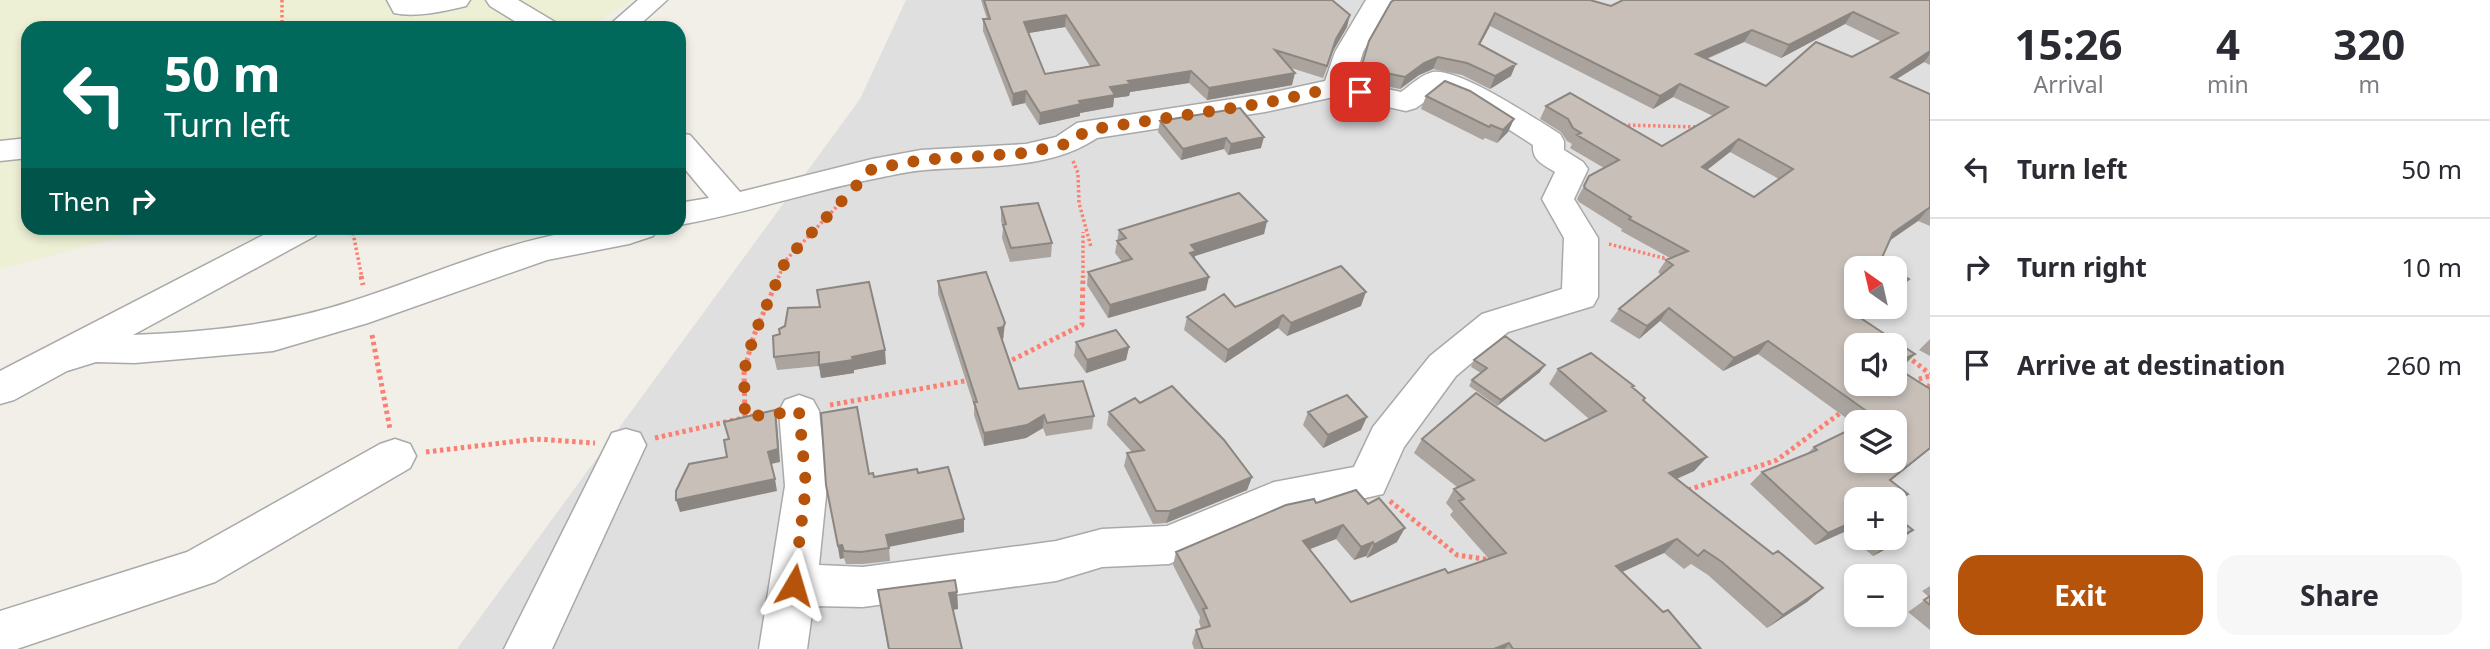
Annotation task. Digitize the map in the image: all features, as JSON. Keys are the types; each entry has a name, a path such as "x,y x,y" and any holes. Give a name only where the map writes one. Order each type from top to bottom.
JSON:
{"street":[{"path":"400,0 403,7 457,0"},
{"path":"499,0 534,21"},
{"path":"628,21 654,0"},
{"path":"1338,87 1349,52 1379,0"},
{"path":"686,213 733,205 872,169 921,160 1026,153 1066,144 1088,130 1265,103 1338,87 1406,102 1437,79 1476,96 1521,121 1549,141 1549,155 1572,169 1558,199 1581,238 1580,297 1494,323 1443,366 1387,439 1368,482 1274,500 1169,545 1102,548 1056,561 863,587 794,585"},
{"path":"0,151 21,149"},
{"path":"686,150 733,205"},
{"path":"0,389 290,235"},
{"path":"52,361 96,348 135,349 273,337 367,309 542,249 620,235"},
{"path":"783,649 806,486 799,411"},
{"path":"528,649 626,445"},
{"path":"0,633 199,568 395,456"}],"path":[{"path":"282,0 282,21"},
{"path":"1614,126 1700,127"},
{"path":"1066,144 1078,173 1079,203 1091,247"},
{"path":"745,417 744,371 754,335 786,260 872,169"},
{"path":"998,367 1082,325 1083,232"},
{"path":"353,235 395,456 535,439 626,445 745,417 799,411 974,379"},
{"path":"1581,238 1663,258 1672,251"},
{"path":"1907,356 1930,375"},
{"path":"1907,382 1930,375"},
{"path":"1930,384 1926,397 1930,399"},
{"path":"1677,494 1777,460 1845,409"},
{"path":"1368,482 1457,555 1502,562"}],"shaded area":[{"path":"906,0 1930,0 1930,649 457,649 860,99"}],"green space":[{"path":"0,0 633,0 600,21 21,21 21,235 130,235 0,269"}],"building":[{"path":"984,0 1332,0 1350,15 1336,39 1327,66 1275,50 1295,73 1209,88 1191,71 1128,81 1131,84 1110,87 1115,95 1079,101 1081,104 1040,113 1026,91 1013,94 983,19 990,19","holes":["1066,15 1099,65 1045,74 1024,22"]},
{"path":"1394,0 1590,0 1611,6 1623,0 1930,0 1930,51 1891,77 1930,94 1930,208 1893,233 1883,256 1844,256 1844,319 1862,319 1883,333 1844,333 1844,395 1768,341 1734,358 1669,308 1647,326 1619,309 1673,265 1666,260 1688,251 1629,219 1631,217 1586,189 1584,186 1589,176 1619,160 1577,135 1581,133 1573,128 1568,119 1546,106 1570,93 1662,146 1728,107 1680,84 1660,96 1495,13 1479,44 1516,64 1495,76 1467,63 1438,57 1424,63 1405,77 1361,68 1369,41","holes":["1853,12 1898,33 1852,57 1816,42 1766,86 1696,54 1752,30 1789,45","1739,139 1793,169 1754,197 1702,167"]},
{"path":"1445,81 1470,91 1514,119 1503,130 1491,125 1489,127 1426,96"},
{"path":"1240,108 1264,137 1231,144 1226,138 1183,149 1160,121"},
{"path":"1239,193 1267,221 1191,245 1196,251 1190,253 1209,277 1110,305 1088,272 1132,259 1117,241 1126,238 1119,230"},
{"path":"1038,203 1052,243 1011,248 1003,225 1006,224 1001,207"},
{"path":"1341,266 1366,292 1291,323 1283,315 1228,350 1187,317 1224,294 1235,307"},
{"path":"986,272 1005,323 998,328 1019,389 1083,381 1094,416 1047,423 1044,415 1027,425 984,433 974,402 977,402 938,281"},
{"path":"869,282 885,350 852,357 853,360 819,365 819,352 774,357 773,336 780,334 779,329 785,326 788,308 820,307 817,290"},
{"path":"1116,330 1129,347 1087,360 1076,342"},
{"path":"1505,336 1545,365 1501,400 1472,380 1487,368 1474,360"},
{"path":"1907,349 1915,354 1907,358"},
{"path":"1591,353 1634,386 1632,387 1645,398 1643,400 1707,457 1669,473 1773,554 1778,551 1823,588 1783,615 1722,562 1704,550 1698,556 1677,539 1616,566 1663,612 1668,610 1701,649 1513,649 1509,643 1494,649 1203,649 1196,630 1210,626 1203,609 1207,608 1176,552 1286,505 1314,499 1316,503 1356,490 1368,504 1379,498 1405,528 1374,545 1373,542 1361,547 1343,525 1303,541 1351,602 1445,569 1448,573 1506,553 1459,501 1464,499 1454,489 1474,480 1422,439 1476,393 1545,441 1606,411 1558,369"},
{"path":"1907,375 1930,389 1930,448 1907,466 1907,410 1865,410 1845,396 1907,396"},
{"path":"1172,386 1224,440 1252,477 1170,511 1156,511 1127,453 1144,450 1109,412 1135,398 1140,403"},
{"path":"1347,395 1367,417 1328,435 1308,412"},
{"path":"857,407 869,474 873,473 874,477 917,469 918,473 948,467 964,519 886,535 889,548 861,552 844,551 842,545 838,546 826,485 821,413"},
{"path":"775,410 778,449 768,452 775,479 676,500 676,491 689,464 727,457 724,440 729,439 724,422"},
{"path":"1844,432 1844,473 1899,473 1890,480 1899,487 1844,487 1844,526 1828,533 1762,472 1817,450 1814,447"},
{"path":"955,580 957,592 949,593 962,649 889,649 878,590"}],"route":[{"path":"794,585 806,486 799,411 745,417 744,371 754,335 786,260 872,169 921,160 1026,153 1066,144 1088,130 1265,103 1338,87 1360,92"}]}
